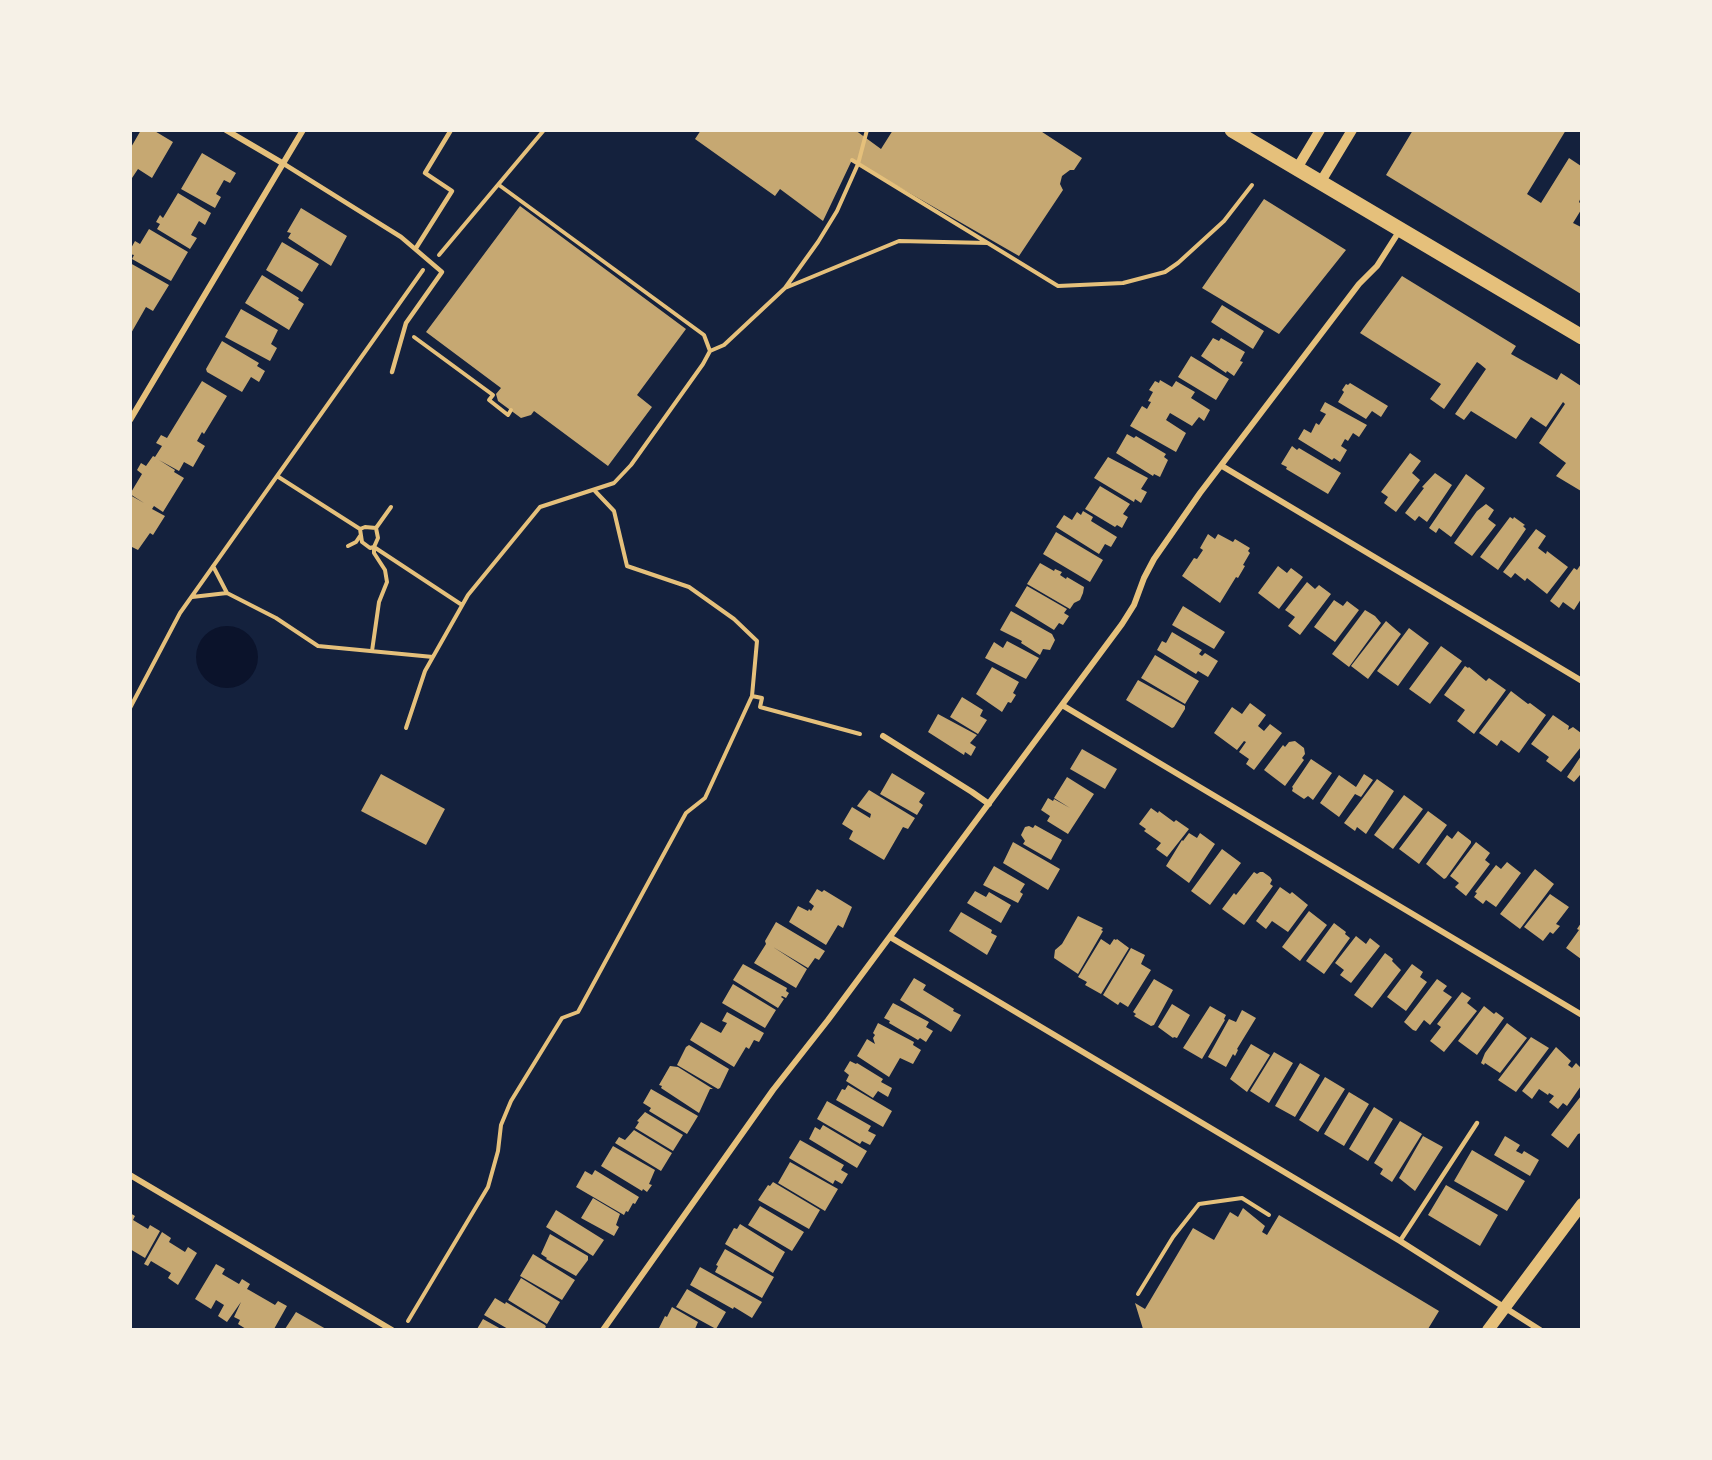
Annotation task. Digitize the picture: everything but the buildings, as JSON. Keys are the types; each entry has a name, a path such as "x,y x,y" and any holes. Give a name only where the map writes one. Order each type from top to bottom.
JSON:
{"main road":[{"path":"1232,130 1581,337"},
{"path":"1488,1329 1581,1204"}],"street":[{"path":"226,130 284,164"},
{"path":"130,420 303,130"},
{"path":"1296,170 1320,130"},
{"path":"1320,183 1352,130"},
{"path":"603,1329 773,1090 890,937 1122,624 1134,605 1154,559 1359,284 1377,266 1400,229"},
{"path":"1222,466 1581,681"},
{"path":"1062,705 1581,1015"},
{"path":"883,736 989,804"},
{"path":"890,937 1400,1241 1540,1329"},
{"path":"130,1175 392,1329"}],"lane":[{"path":"416,248 452,191 425,173 451,130"},
{"path":"284,164 401,237 442,272 406,323 392,372"},
{"path":"1400,1241 1477,1123"}],"path":[{"path":"451,243 544,130"},
{"path":"406,728 425,671 468,595 540,507 614,483 631,465 704,364 710,351 724,345 785,288 837,211 858,164 867,130"},
{"path":"852,160 1058,286 1123,283 1165,272 1179,263 1224,221 1252,185"},
{"path":"499,185 704,335 710,351"},
{"path":"785,288 899,241 988,243"},
{"path":"130,708 180,613 412,283 432,262"},
{"path":"414,337 493,395 489,400 508,415 511,410"},
{"path":"277,476 360,529"},
{"path":"408,1321 488,1187 498,1151 501,1125 511,1101 562,1018 578,1012 686,813 705,798 753,696 757,641 734,619 689,587 627,566 614,511 595,490"},
{"path":"372,651 379,602 387,582 385,570 374,553 378,538 376,528 391,507"},
{"path":"360,529 365,526 376,528"},
{"path":"360,529 362,542 370,548 374,547 462,605"},
{"path":"348,546 356,542 360,536"},
{"path":"213,566 227,593"},
{"path":"191,597 227,593 276,618 318,646 433,657"},
{"path":"753,696 762,699 760,707 860,734"},
{"path":"1138,1294 1173,1237 1199,1204 1242,1198 1269,1215"}],"water":[{"path":"227,626 239,628 249,635 256,645 258,657 256,669 249,679 239,686 227,688 215,686 205,679 198,669 196,657 198,645 205,635 215,628"}]}
